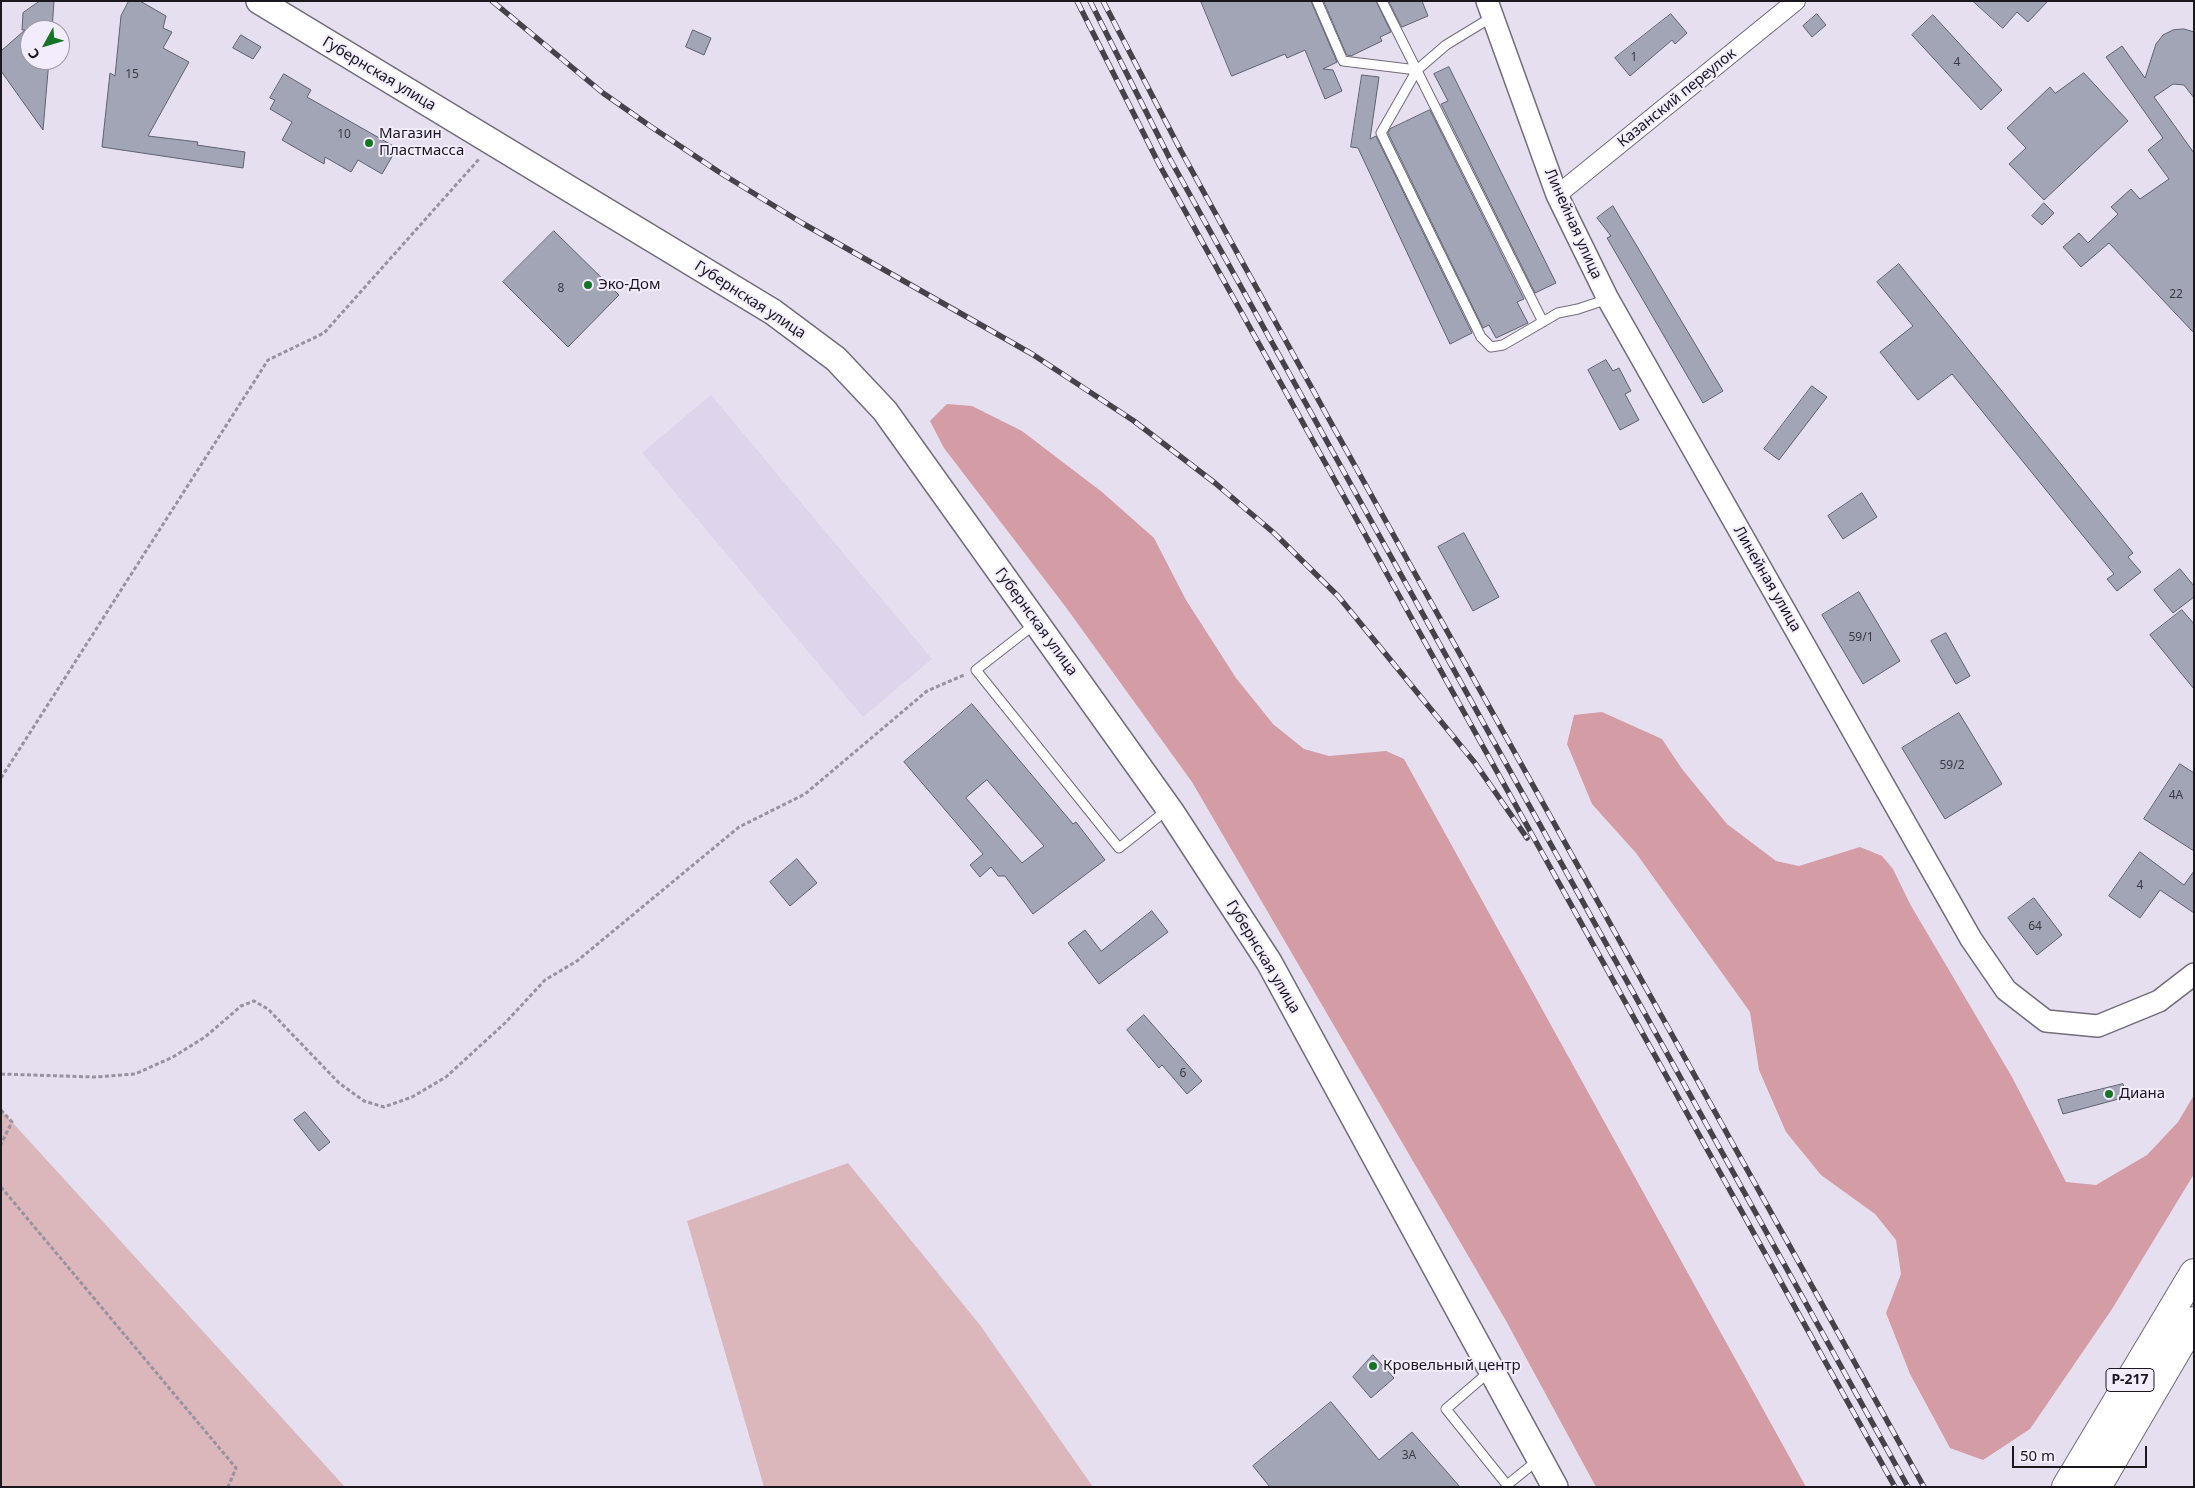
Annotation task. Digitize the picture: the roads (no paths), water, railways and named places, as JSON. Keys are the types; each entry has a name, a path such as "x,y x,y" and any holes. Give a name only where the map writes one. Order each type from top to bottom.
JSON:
{"highway":[{"name":"Р-217","path":"2066,1487 2194,1273"},
{"name":"Р-217","path":"2097,1487 2194,1321"}],"main road":[{"name":"Губернская улица","path":"259,1 773,312 836,359 885,412 1169,809 1269,962 1555,1487"}],"street":[{"name":"Казанский переулок","path":"1557,195 1796,1"},
{"name":"Линейная улица","path":"1490,9 1557,195 1608,299 1971,939 2006,990 2046,1021 2098,1026 2158,1001 2194,974"}],"lane":[{"path":"1317,1 1343,61 1417,70"},
{"path":"1382,1 1543,322"},
{"path":"1490,9 1417,70 1380,133 1481,337 1490,347 1503,345 1558,312 1578,309 1608,299"},
{"path":"1036,623 976,670 1119,848 1169,809"},
{"path":"1492,1370 1446,1409 1507,1485 1540,1458"}],"railway":[{"path":"492,1 603,93 650,126 719,172 802,223 1032,354 1134,421 1215,483 1274,533 1338,596 1475,763 1527,838"},
{"path":"1077,1 1160,166 1895,1487"},
{"path":"1090,1 1170,159 1908,1487"},
{"path":"1103,1 1181,151 1330,421 1924,1487"}],"place":[{"name":"Магазин Пластмасса","path":"369,143"},
{"name":"Эко-Дом","path":"588,285"},
{"name":"Диана","path":"2109,1094"},
{"name":"Кровельный центр","path":"1373,1366"}]}
